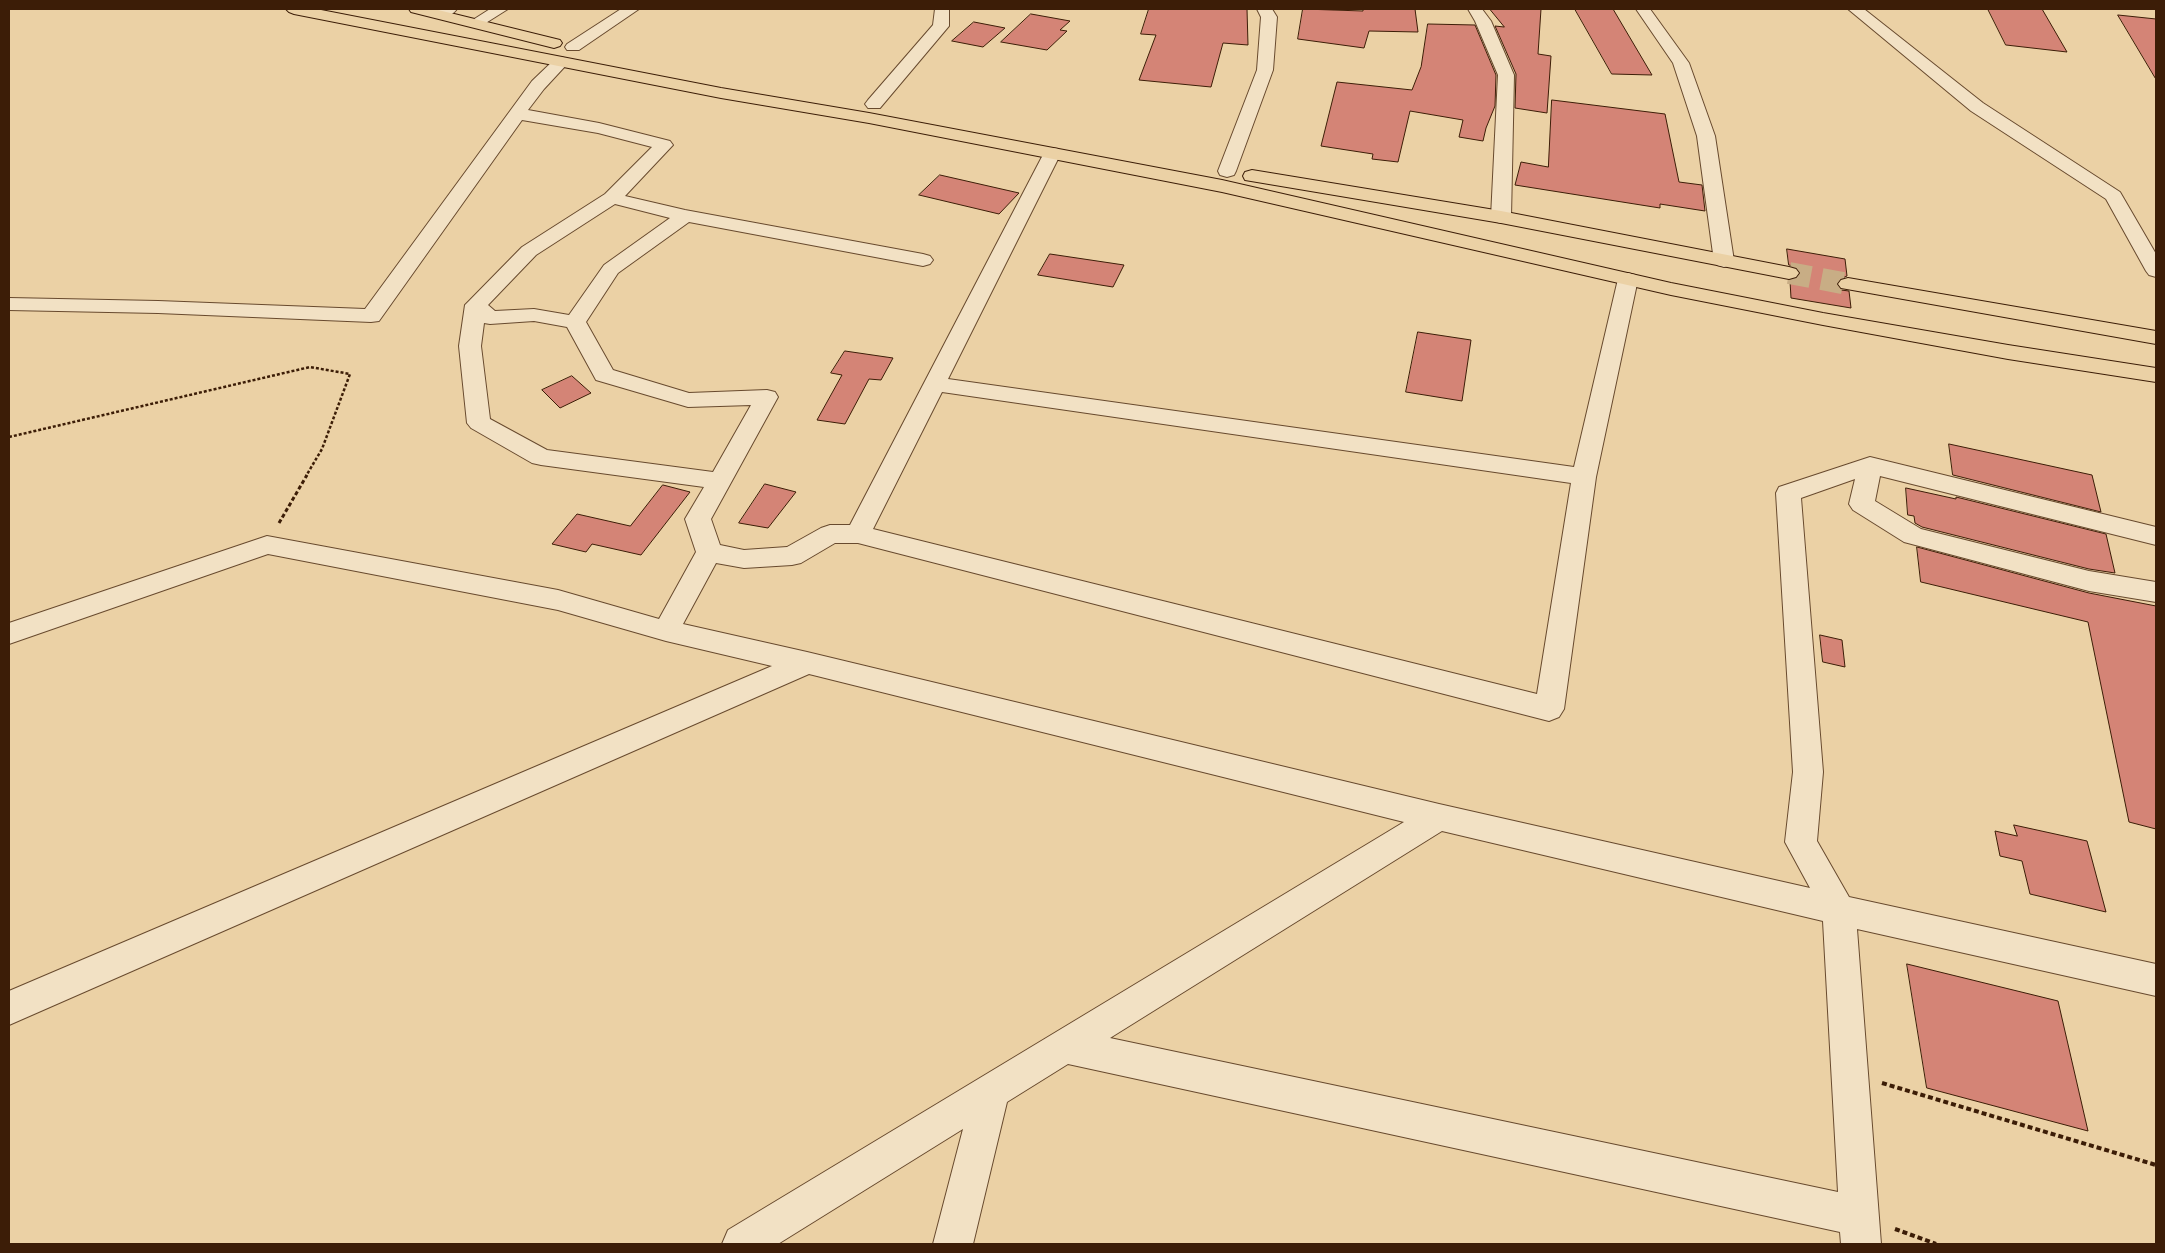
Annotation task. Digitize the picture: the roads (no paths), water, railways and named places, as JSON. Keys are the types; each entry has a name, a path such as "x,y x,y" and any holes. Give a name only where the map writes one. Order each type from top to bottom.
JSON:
{"highway":[{"path":"294,9 874,104 1227,171 1501,218 1789,273"},
{"path":"416,9 444,12 567,54 1222,186 1628,279 1822,319 2008,352 2156,374"},
{"path":"1848,284 2156,338"}],"street":[{"path":"476,23 500,9"},
{"path":"9,304 158,307 371,316 519,114 538,85 567,54 631,9"},
{"path":"874,104 941,26 942,9"},
{"path":"1227,171 1265,70 1269,17 1265,9"},
{"path":"1475,9 1483,21 1506,75 1501,218"},
{"path":"1644,9 1681,63 1706,136 1724,261"},
{"path":"1855,9 1977,107 2114,196 2156,271"},
{"path":"519,114 599,128 664,145 612,198 530,251 476,305 470,346 479,423 541,457 720,481"},
{"path":"858,534 1052,153"},
{"path":"612,198 685,216 923,260"},
{"path":"575,322 611,269 685,216"},
{"path":"708,552 744,559 792,556 830,534 858,534 1549,708 1584,476 1628,279"},
{"path":"476,305 490,318 534,315 575,322"},
{"path":"575,322 604,375 688,400 767,396 698,519 708,552 666,630"},
{"path":"935,384 1584,476"},
{"path":"1870,466 1862,504 1913,536 2089,581 2156,592"},
{"path":"1065,1046 1860,1230 1839,910 1801,842 1808,772 1788,493 1870,466 2156,536"},
{"path":"9,634 267,545 558,600 666,630 1439,817 1839,910 2156,980"},
{"path":"9,1008 806,663"},
{"path":"742,1244 1439,817"},
{"path":"953,1244 991,1092"}],"tunnel":[{"path":"1789,273 1848,284"}]}
